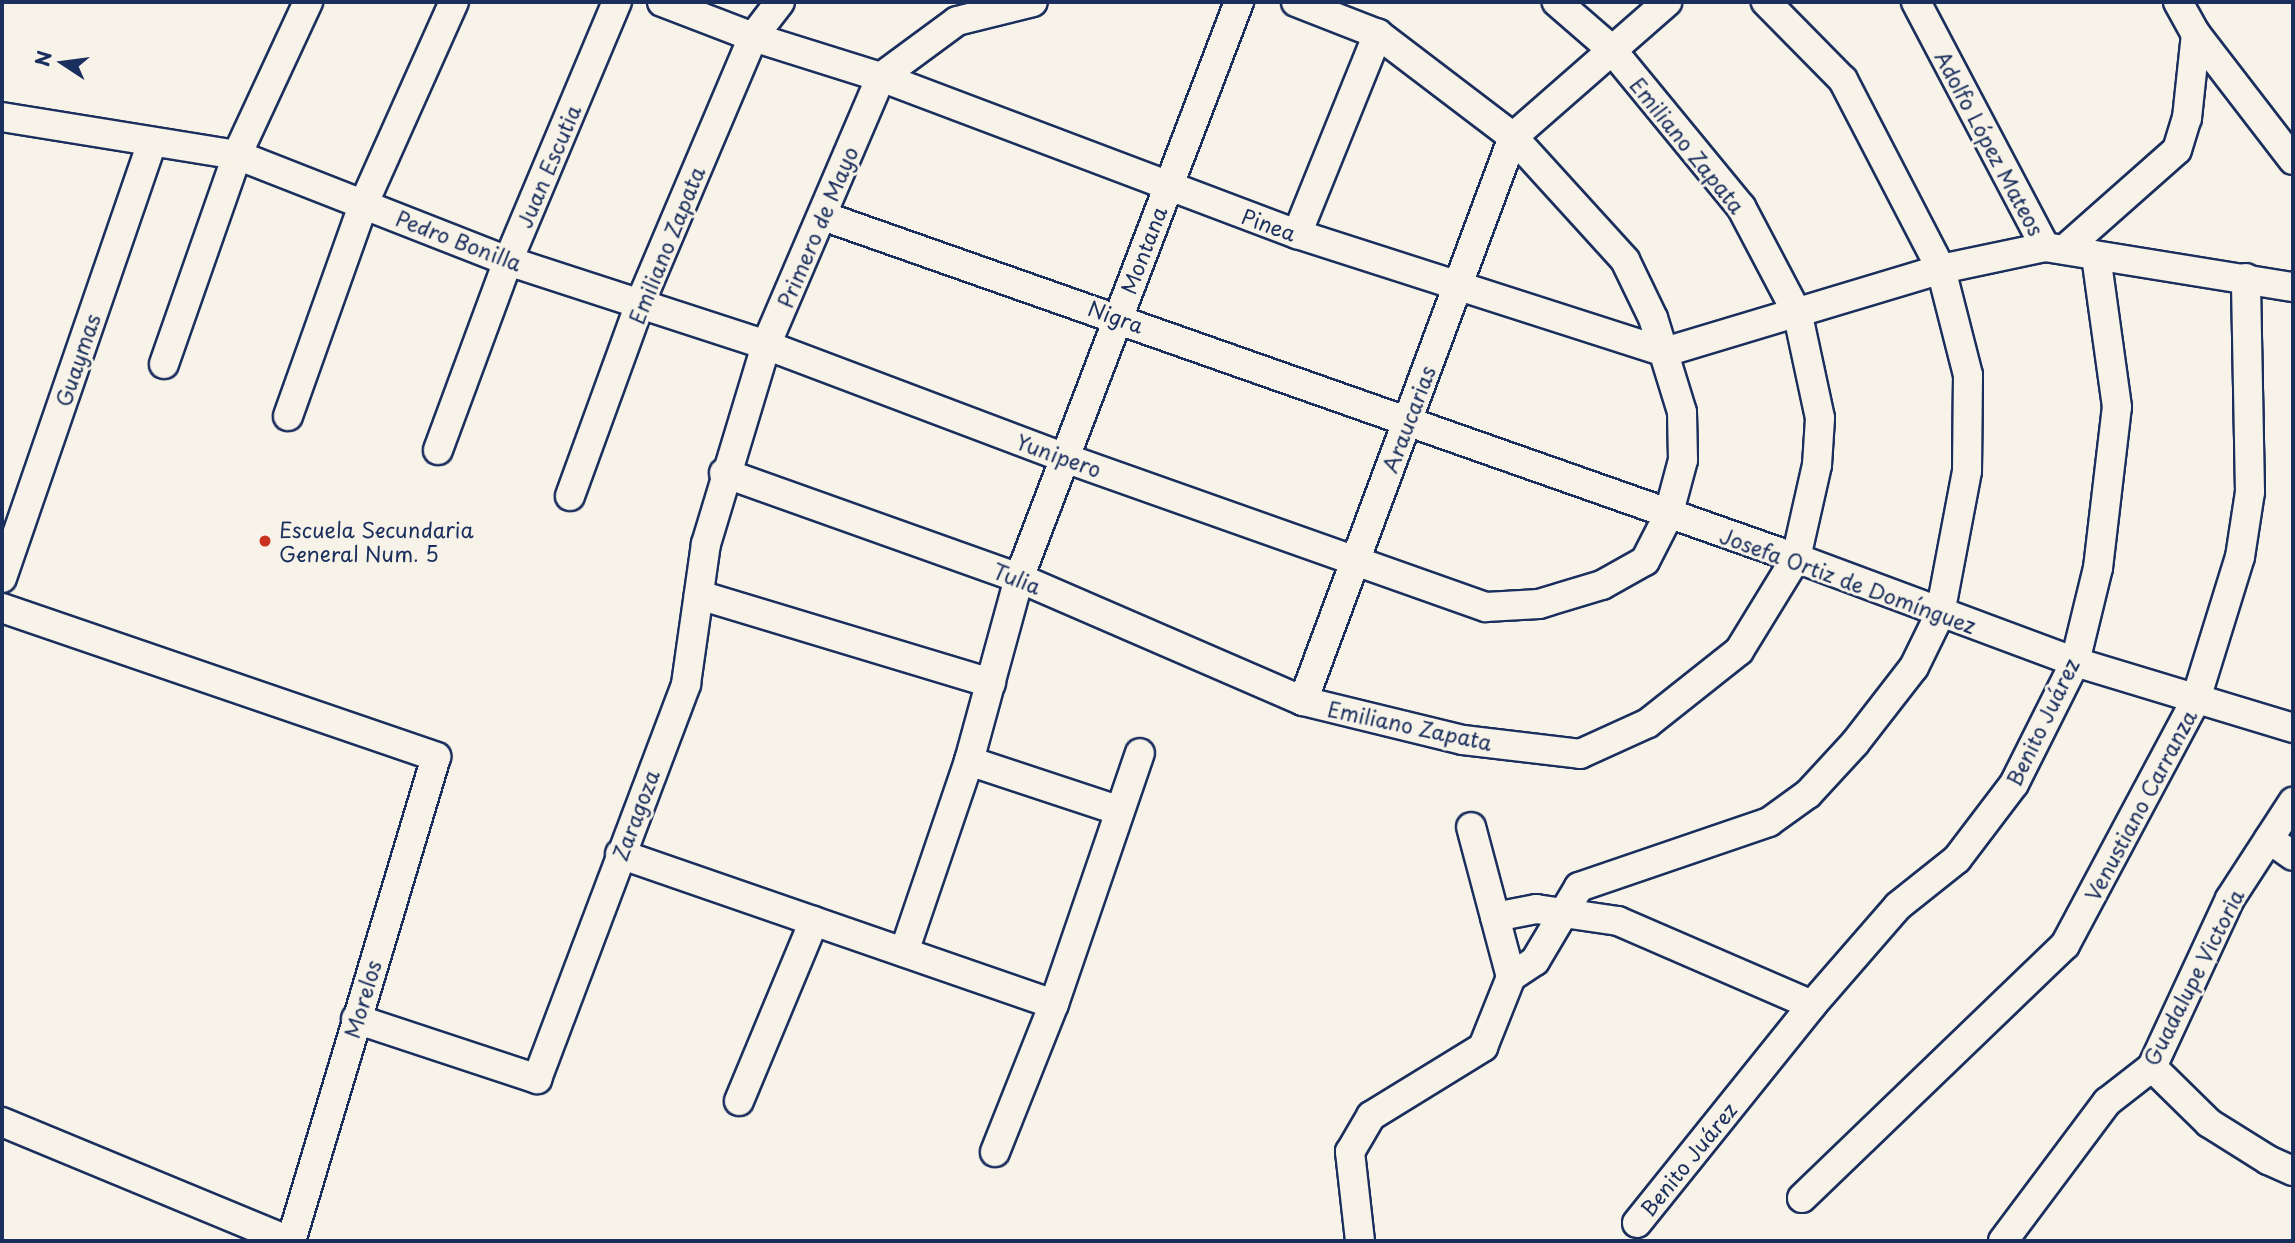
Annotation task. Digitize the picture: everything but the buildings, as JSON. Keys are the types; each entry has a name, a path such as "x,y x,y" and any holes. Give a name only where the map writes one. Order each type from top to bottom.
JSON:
{"street":[{"path":"164,364 237,155 308,2"},
{"path":"288,416 364,203 454,2"},
{"name":"Juan Escutia","path":"438,450 508,261 617,2"},
{"name":"Pinea","path":"662,2 753,37 881,77 1297,234 1457,288 1665,352"},
{"name":"Emiliano Zapata","path":"570,496 641,301 753,37 780,2"},
{"path":"881,77 957,21 1033,2"},
{"name":"Montana","path":"904,952 969,761 1018,578 1062,457 1239,2"},
{"path":"1296,2 1378,34 1513,137 1667,2"},
{"name":"Emiliano Zapata","path":"1303,701 1463,740 1580,754 1648,723 1739,651 1796,558 1817,465 1820,418 1798,315 1741,207 1611,49 1557,2"},
{"path":"1360,1241 1350,1152 1371,1116 1483,1048 1511,978 1535,961 1579,887 1769,822 1808,794 1914,667 1940,614 1967,471 1968,375 1941,269 1843,79 1766,2"},
{"name":"Adolfo López Mateos","path":"1916,2 2055,248 2293,287"},
{"path":"2178,2 2196,34 2293,160"},
{"path":"1297,234 1378,34"},
{"path":"1665,352 1798,315 1941,269 2055,248 2176,150 2187,118 2196,34"},
{"name":"Primero de Mayo","path":"706,544 724,473 766,345 881,77"},
{"name":"Pedro Bonilla","path":"2,117 237,155 508,261 641,301 766,345"},
{"name":"Araucarias","path":"1303,701 1513,137"},
{"name":"Yunipero","path":"766,345 1062,457 1356,558 1486,607 1539,604 1602,585 1645,561 1668,516 1683,460 1682,412 1665,352 1625,260 1513,137"},
{"name":"Guaymas","path":"2,578 152,142"},
{"name":"Nigra","path":"823,216 1117,316 1406,424"},
{"name":"Benito Juárez","path":"1637,1223 1812,1005 1898,906 1965,849 2014,784 2075,663 2098,568 2117,407 2096,255"},
{"name":"Venustiano Carranza","path":"1802,1198 2065,945 2195,702 2240,557 2250,492 2246,278"},
{"name":"Josefa Ortiz de Domínguez","path":"1406,424 1796,558 2075,663 2195,702 2293,728"},
{"name":"Tulia","path":"724,473 1018,578 1303,701"},
{"name":"Zaragoza","path":"356,1019 537,1079 686,684 706,544"},
{"path":"699,595 991,682"},
{"name":"Morelos","path":"2,608 436,757 290,1241"},
{"path":"995,1152 1054,1004 1117,810 1140,753"},
{"path":"969,761 1117,810"},
{"name":"Guadalupe Victoria","path":"2003,1241 2107,1102 2152,1067 2230,899 2293,802"},
{"path":"1471,827 1511,978"},
{"path":"2269,839 2293,856"},
{"path":"620,854 1054,1004"},
{"path":"1495,917 1536,909 1618,921 1812,1005"},
{"path":"739,1101 814,921"},
{"path":"2152,1067 2209,1123 2268,1160 2293,1171"},
{"path":"2,1122 290,1241"}],"place":[{"name":"Escuela Secundaria General Num. 5","path":"265,541"}]}
